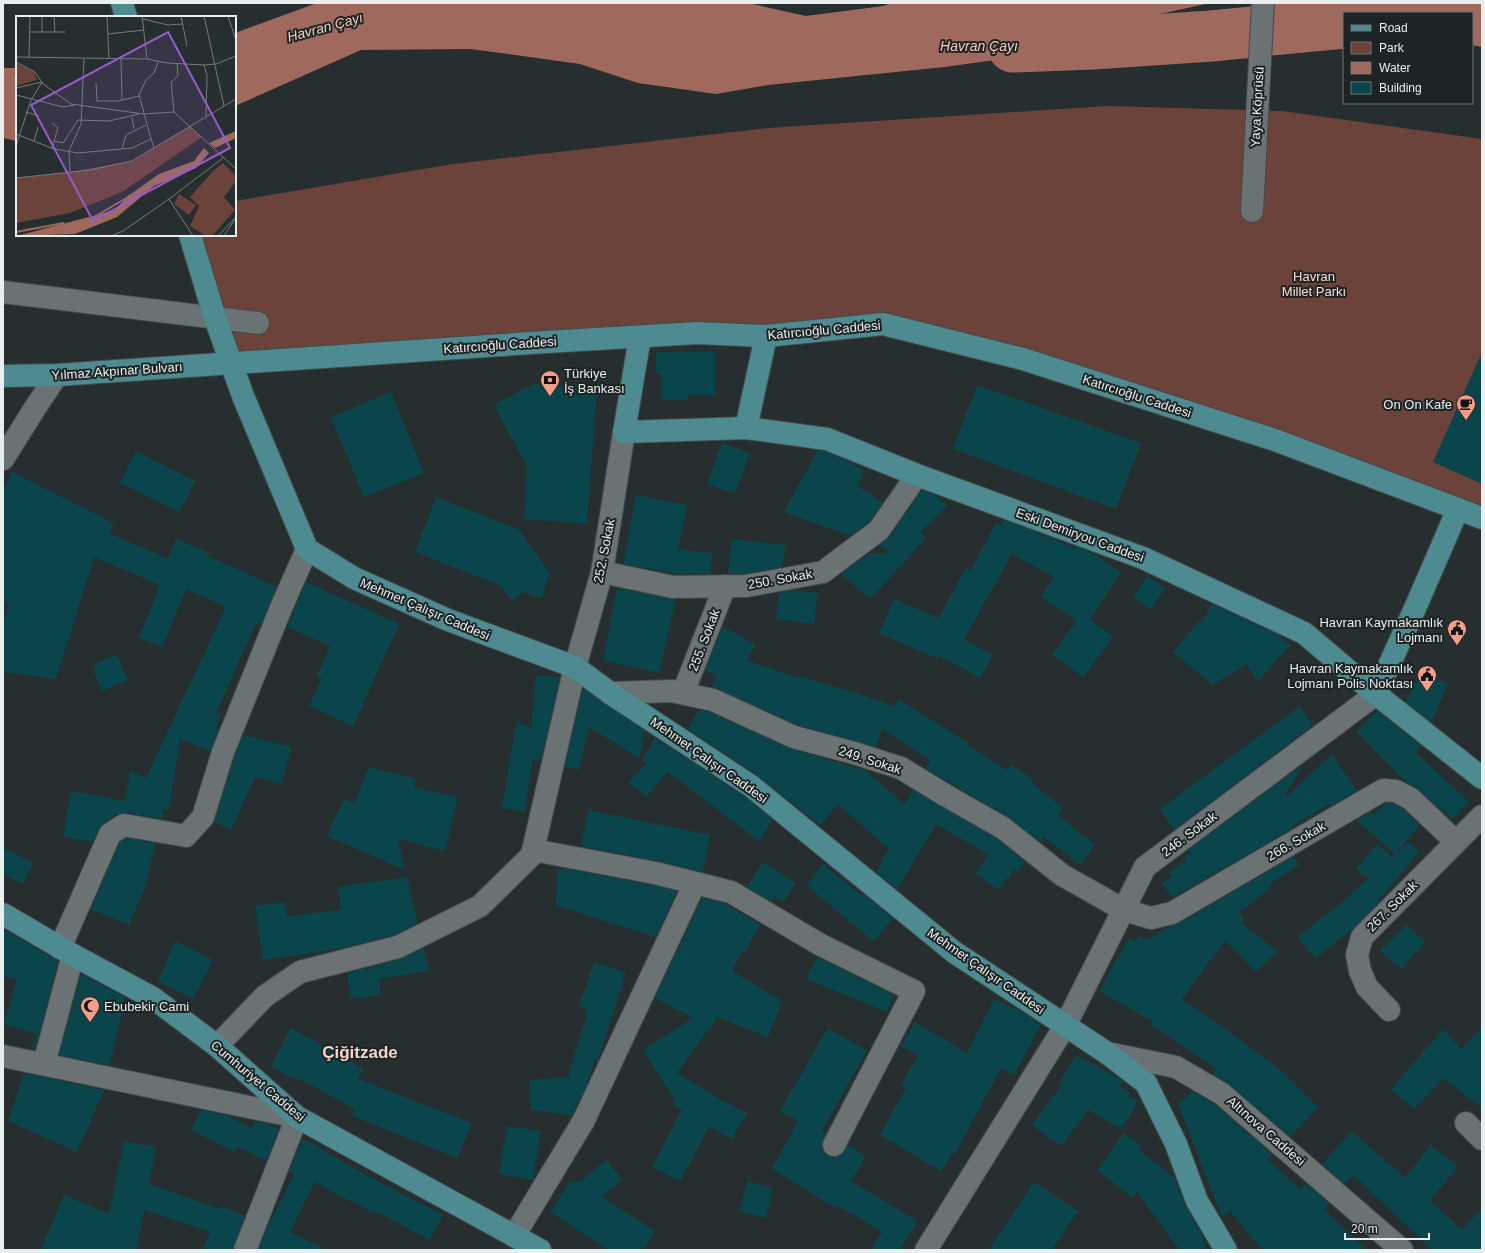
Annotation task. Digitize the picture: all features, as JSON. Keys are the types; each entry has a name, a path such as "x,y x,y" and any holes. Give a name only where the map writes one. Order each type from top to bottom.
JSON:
{"main road":[{"path":"122,3 126,16"},
{"path":"190,236 215,318 243,396 307,549"},
{"name":"Katırcıoğlu Caddesi","path":"231,363 697,333 766,336 883,324 1023,359 1275,440 1482,518"},
{"path":"746,428 766,336"},
{"path":"624,432 640,337"},
{"name":"Yılmaz Akpınar Bulvarı","path":"3,376 57,375 231,363"},
{"name":"Eski Demiryou Caddesi","path":"624,432 746,428 827,439 917,475 1143,558 1304,633 1376,694 1482,778"},
{"path":"1376,694 1458,509"},
{"name":"Mehmet Çalışır Caddesi","path":"307,549 354,578 448,620 575,667 610,693 751,786 954,952 1107,1053 1146,1083 1176,1144 1197,1201 1226,1250"},
{"name":"Cumhuriyet Caddesi","path":"3,914 153,998 217,1046 297,1117 540,1250"}],"street":[{"name":"Yaya Köprüsü","path":"1252,211 1263,3"},
{"path":"3,292 258,323"},
{"path":"3,459 57,375"},
{"name":"252. Sokak","path":"533,850 575,667 602,572 624,432"},
{"name":"250. Sokak","path":"602,572 673,587 746,586 823,572 879,530 917,475"},
{"path":"44,1064 67,951 110,834 124,825 186,836 203,817 223,752 280,608 307,549"},
{"name":"255. Sokak","path":"683,693 725,586"},
{"name":"249. Sokak","path":"610,693 672,691 713,700 794,737 854,753 901,768 1003,828 1062,875 1124,910"},
{"name":"246. Sokak","path":"926,1250 1065,1026 1145,867 1376,694"},
{"name":"266. Sokak","path":"1124,910 1152,918 1172,913 1383,790 1396,791 1411,799 1456,842"},
{"name":"267. Sokak","path":"1388,1010 1367,987 1360,971 1357,954 1362,937 1482,816"},
{"path":"217,1046 265,996 300,972 398,947 480,906 532,855 533,850 655,873 731,892 821,945 914,991 834,1145"},
{"path":"514,1236 584,1120 695,883"},
{"name":"Altınova Caddesi","path":"1107,1053 1176,1067 1222,1094 1402,1250"},
{"path":"3,1056 297,1117 245,1250"},
{"path":"1466,1123 1482,1139"}],"green space":[{"name":"Havran Millet Parkı","path":"1108,106 1282,111 1482,139 1482,518 883,324 231,363 190,236 236,236 236,201 453,164 768,128"}],"water":[{"path":"317,3 748,3 806,16 883,6 892,3 1210,3 1160,14 1073,49 945,67 768,85 716,94 638,83 580,64 471,49 361,50 236,106 236,33"},
{"path":"1315,3 1482,3 1482,47 1473,45 1473,12 1347,12"},
{"path":"3,68 16,68 16,141 3,138"}],"building":[{"path":"656,352 715,352 715,395 688,395 688,400 661,400 661,374 656,374"},
{"name":"On On Kafe","path":"1482,352 1482,484 1433,462"},
{"path":"533,384 597,389 587,524 524,519 527,466 494,405"},
{"path":"977,385 1141,443 1116,509 953,449"},
{"path":"391,392 424,473 364,497 331,417"},
{"path":"722,443 750,453 735,494 707,484"},
{"path":"818,450 842,458 863,470 858,486 883,503 870,521 850,536 784,512"},
{"path":"136,451 195,481 179,512 120,483"},
{"path":"12,472 114,523 109,533 168,559 176,539 209,553 208,556 277,587 260,626 256,624 216,713 221,715 216,728 219,729 210,751 180,739 169,810 164,810 162,819 126,813 117,814 103,824 93,842 63,837 71,791 125,801 130,771 146,778 226,607 186,589 162,647 139,638 160,585 94,557 56,679 3,672 3,625 8,605 3,603 3,490"},
{"path":"922,490 937,496 947,506 920,533 926,538 870,599 841,574 870,553 886,554 887,549 878,546 889,537"},
{"path":"636,495 687,505 678,549 713,553 710,574 679,574 623,564"},
{"path":"436,497 518,529 550,573 541,599 524,592 512,600 499,585 415,552"},
{"path":"1004,520 1033,531 1046,538 1047,536 1074,548 1075,546 1092,553 1121,572 1090,619 1113,637 1083,677 1052,654 1077,621 1041,597 1054,577 1012,554 964,639 992,655 980,678 940,656 938,659 879,633 894,599 939,618 966,568 971,571 996,523 1001,526"},
{"path":"732,539 786,545 782,567 745,574 728,574"},
{"path":"1147,576 1165,588 1151,610 1133,597"},
{"path":"306,582 399,624 353,726 309,706 322,678 317,676 330,646 287,627"},
{"path":"617,588 676,599 659,673 603,660"},
{"path":"792,590 818,593 814,624 776,619 779,593"},
{"path":"1212,604 1279,635 1290,645 1258,681 1246,664 1213,685 1173,652 1200,620 1202,622"},
{"path":"723,626 755,645 747,660 798,678 798,676 854,692 894,706 898,699 968,743 967,745 1007,770 1010,764 1034,780 1032,783 1063,808 1058,815 1095,845 1080,865 1044,837 1040,842 1009,817 926,769 930,761 927,759 928,758 882,729 876,747 798,725 712,687 717,677 705,670"},
{"path":"117,654 128,680 102,691 94,672 95,664"},
{"name":"Havran Kaymakamlık Lojmanı Polis Noktası","path":"1420,672 1448,684 1431,722 1406,702"},
{"path":"536,675 560,677 541,761 533,759 525,812 502,808 516,722 531,728"},
{"path":"583,688 645,731 639,758 589,727 579,770 565,767"},
{"path":"1300,706 1313,725 1174,830 1160,809"},
{"path":"699,710 709,712 789,748 868,771 867,772 904,804 913,790 996,838 1025,862 1018,872 1014,869 998,890 975,873 989,855 936,824 897,889 876,872 889,849 838,804 820,825 758,776 688,729"},
{"path":"1377,711 1421,746 1416,753 1469,802 1452,819 1419,790 1405,781 1356,731"},
{"path":"243,735 291,747 282,784 255,777 231,830 214,822"},
{"path":"655,738 744,796 773,820 759,841 668,772 646,797 629,782 646,763 642,760"},
{"path":"1332,754 1357,791 1330,806 1329,804 1292,826 1293,828 1172,898 1162,883 1172,876 1169,872 1186,860 1184,857 1190,853 1188,850 1304,764 1285,795 1287,796"},
{"path":"369,767 417,779 414,787 458,798 445,851 398,839 405,870 327,836 344,799 354,803"},
{"path":"1386,803 1392,803 1404,809 1420,825 1395,854 1356,820 1371,812 1373,815"},
{"path":"588,810 710,835 703,872 658,861 581,846"},
{"path":"127,838 156,843 145,887 129,925 91,909 120,842"},
{"path":"1409,842 1419,852 1378,901 1379,902 1352,929 1315,959 1298,937 1368,879 1356,869 1377,844 1392,857"},
{"path":"3,848 33,863 23,884 3,874"},
{"path":"1294,856 1299,865 1268,885 1270,888 1238,914 1244,918 1241,923 1278,951 1256,972 1225,940 1182,999 1283,1072 1318,1107 1290,1136 1230,1085 1212,1074 1217,1069 1151,1024 1152,1021 1099,991 1128,939 1135,942 1139,936 1147,940 1170,926 1178,924"},
{"path":"763,862 796,883 783,902 775,897 772,902 747,887"},
{"path":"823,864 862,896 863,894 893,918 874,942 806,885"},
{"path":"557,869 568,869 677,891 656,937 556,905"},
{"path":"407,877 418,923 394,935 342,948 263,960 255,906 285,902 287,917 341,909 338,887"},
{"path":"702,898 726,904 760,924 745,953 742,951 732,971 782,1001 768,1037 717,1017 711,1028 710,1027 677,1073 718,1098 747,1113 732,1139 709,1126 680,1181 652,1167 682,1110 673,1105 675,1101 643,1050 693,1018 655,998"},
{"path":"1406,925 1425,942 1401,969 1380,951"},
{"path":"3,929 58,961 35,1050 32,1049 37,1034 4,1024 17,980 3,976"},
{"path":"175,941 213,960 193,999 158,981"},
{"path":"424,948 429,969 427,971 379,979 381,995 351,999 347,973 401,959"},
{"path":"817,957 894,995 887,1012 806,979"},
{"path":"594,962 626,973 598,1060 595,1059 586,1087 572,1116 531,1109 529,1080 568,1077 588,1010 579,1007"},
{"name":"Ebubekir Cami","path":"81,974 125,997 110,1065 59,1055"},
{"path":"994,999 1023,1013 1041,1024 1014,1075 1001,1068 955,1154 952,1153 941,1171 880,1135 906,1088 901,1085 918,1055 901,1046 915,1022 967,1053"},
{"path":"1482,1027 1482,1108 1443,1078 1414,1109 1391,1089 1443,1029 1461,1049"},
{"path":"291,1028 363,1069 358,1079 472,1123 457,1158 352,1116 355,1109 298,1078 297,1080 271,1067"},
{"path":"828,1028 867,1051 822,1130 826,1133 822,1145 823,1151 829,1156 835,1157 841,1155 848,1145 866,1156 851,1181 917,1221 900,1250 871,1250 882,1232 837,1205 836,1208 772,1169 798,1121 780,1111"},
{"path":"1076,1055 1121,1079 1123,1081 1120,1086 1130,1092 1128,1096 1138,1101 1122,1129 1088,1110 1061,1146 1032,1125 1062,1085 1059,1083"},
{"path":"24,1073 104,1090 77,1152 8,1121"},
{"path":"1193,1091 1215,1104 1272,1154 1267,1159 1300,1189 1306,1183 1329,1203 1324,1209 1367,1250 1262,1250 1230,1211 1222,1217 1178,1104"},
{"path":"201,1110 225,1115 252,1128 255,1121 269,1124 279,1129 266,1161 238,1147 235,1152 191,1130"},
{"path":"507,1126 541,1131 533,1180 499,1174"},
{"path":"1352,1131 1405,1178 1431,1145 1458,1167 1430,1200 1462,1230 1482,1208 1482,1250 1432,1250 1354,1175 1345,1184 1322,1164"},
{"path":"1124,1133 1141,1146 1139,1150 1175,1178 1185,1205 1201,1232 1207,1250 1180,1250 1137,1192 1133,1198 1097,1170"},
{"path":"302,1140 308,1141 366,1175 443,1215 430,1240 375,1211 374,1213 352,1201 351,1202 315,1182 290,1232 327,1250 258,1250 268,1226 294,1175 289,1172"},
{"path":"124,1141 156,1147 149,1184 220,1209 222,1206 245,1216 233,1250 202,1250 210,1232 144,1210 137,1250 41,1250 64,1195 109,1214"},
{"path":"606,1160 622,1179 602,1197 655,1231 643,1250 609,1250 550,1212 570,1182 580,1182"},
{"path":"747,1181 773,1188 766,1218 739,1211"},
{"path":"1034,1182 1078,1211 1052,1250 989,1250"}],"waterway":[{"name":"Havran Çayı","path":"1013,47 1093,44 1211,36 1343,23"}],"place":[{"name":"Türkiye İş Bankası","path":"550,397"},
{"name":"On On Kafe","path":"1466,421"},
{"name":"Havran Kaymakamlık Lojmanı","path":"1457,646"},
{"name":"Havran Kaymakamlık Lojmanı Polis Noktası","path":"1427,692"},
{"name":"Ebubekir Cami","path":"90,1023"}],"district":[{"name":"Çiğitzade","path":"360,1052"}]}
